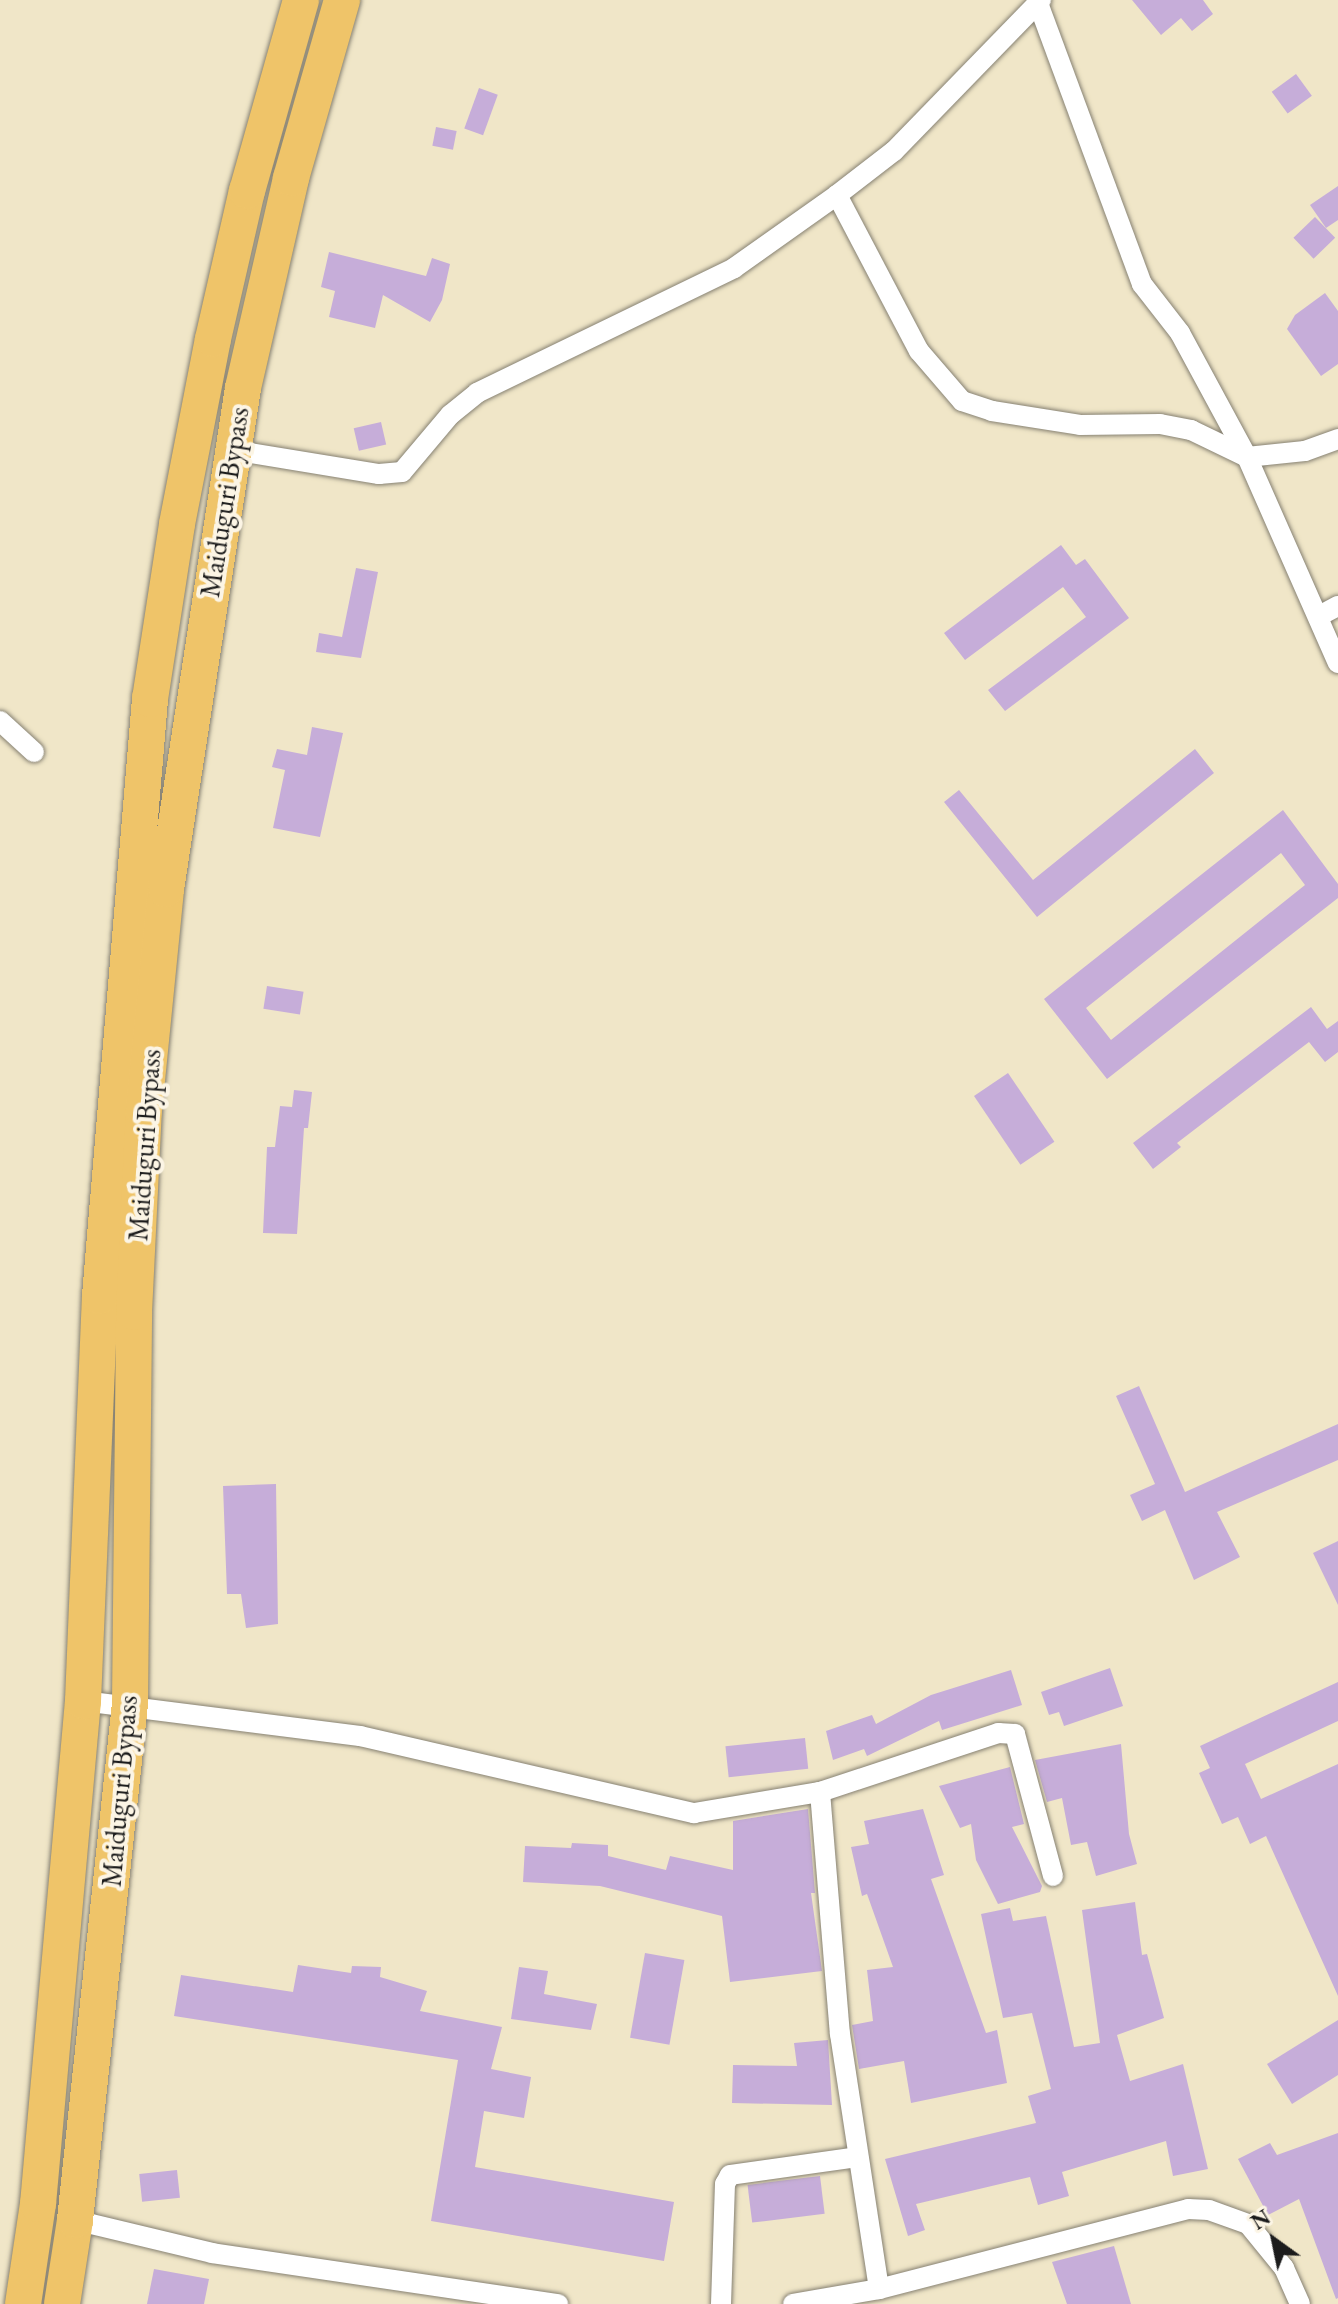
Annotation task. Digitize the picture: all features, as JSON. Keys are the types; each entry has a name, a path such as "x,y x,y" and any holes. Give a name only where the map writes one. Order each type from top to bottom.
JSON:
{"highway":[{"name":"Maiduguri Bypass","path":"23,2304 38,2204 83,1701 100,1296 150,699 177,524 213,339 247,191 301,0"},
{"name":"Maiduguri Bypass","path":"62,2304 75,2220 130,1704 133,1358 144,1110 166,889 232,450 291,178 342,0"}],"street":[{"path":"232,450 393,476 477,393 734,268 837,195 894,151 1039,2 1142,284 1180,333 1247,457 1338,663"},
{"path":"837,195 919,351 962,401 1080,425 1160,424 1191,430 1247,457 1305,451 1338,439"},
{"path":"1319,616 1338,606"},
{"path":"0,721 34,752"},
{"path":"83,1701 130,1704 360,1736 694,1813 820,1792 998,1733 1015,1734 1053,1876"},
{"path":"820,1792 840,2034 879,2289"},
{"path":"721,2304 725,2184 730,2175 858,2157"},
{"path":"793,2304 879,2289 1199,2209 1248,2224 1284,2268 1300,2304"},
{"path":"75,2220 212,2253 558,2304"}],"building":[{"path":"1132,0 1203,0 1213,14 1192,31 1181,18 1161,35"},
{"path":"1296,74 1312,96 1288,113 1272,92"},
{"path":"479,88 498,95 483,135 464,128"},
{"path":"436,127 457,131 453,150 432,146"},
{"path":"1338,186 1338,220 1326,228 1310,205"},
{"path":"1315,217 1335,238 1314,259 1293,238"},
{"path":"329,252 426,276 432,258 450,264 442,300 430,322 383,295 375,328 329,317 335,291 321,287"},
{"path":"1325,293 1338,311 1338,364 1321,376 1287,329 1295,315"},
{"path":"381,422 386,444 359,451 354,428"},
{"path":"1061,545 1076,565 1085,559 1129,618 1005,711 988,690 1086,617 1063,587 965,660 944,633"},
{"path":"356,568 378,572 361,658 316,652 319,633 342,637"},
{"path":"312,727 343,733 320,837 273,828 285,770 272,767 277,749 307,755"},
{"path":"1195,749 1214,773 1037,917 944,802 959,790 1033,880"},
{"path":"1283,810 1338,884 1338,898 1107,1079 1044,999","holes":["1281,853 1305,885 1111,1040 1086,1008"]},
{"path":"267,986 304,992 300,1015 263,1009"},
{"path":"1311,1007 1327,1029 1338,1021 1338,1052 1325,1062 1309,1042 1177,1143 1181,1147 1153,1169 1133,1143"},
{"path":"1008,1073 1054,1142 1020,1165 974,1096"},
{"path":"294,1090 312,1092 308,1128 304,1128 297,1234 263,1233 267,1147 275,1147 280,1106 292,1107"},
{"path":"1139,1386 1185,1492 1338,1424 1338,1460 1217,1512 1240,1557 1194,1580 1165,1510 1142,1521 1130,1495 1155,1484 1116,1396"},
{"path":"276,1484 278,1624 246,1628 241,1594 227,1594 223,1486"},
{"path":"1338,1541 1338,1605 1313,1553"},
{"path":"1110,1668 1123,1706 1064,1726 1059,1712 1049,1715 1041,1692"},
{"path":"1011,1670 1022,1705 942,1730 939,1721 867,1756 864,1749 833,1760 826,1731 872,1715 876,1724 931,1695"},
{"path":"1338,1682 1338,1721 1245,1764 1261,1799 1338,1764 1338,1996 1266,1836 1250,1844 1238,1817 1222,1824 1199,1773 1210,1768 1200,1746"},
{"path":"805,1738 808,1769 729,1777 725,1746"},
{"path":"1121,1744 1129,1834 1137,1864 1096,1876 1087,1842 1071,1845 1062,1798 1047,1802 1035,1760"},
{"path":"1010,1767 1024,1824 1012,1827 1042,1886 1040,1892 998,1904 976,1860 971,1824 960,1828 939,1786"},
{"path":"808,1809 815,1893 811,1893 822,1971 730,1982 722,1916 600,1886 523,1882 525,1846 571,1848 572,1843 608,1845 608,1856 666,1870 670,1856 733,1870 733,1821"},
{"path":"923,1809 944,1875 931,1879 986,2033 997,2030 1007,2083 911,2103 904,2061 859,2069 852,2025 873,2021 867,1970 893,1967 867,1894 862,1896 851,1847 869,1844 864,1821"},
{"path":"1135,1902 1142,1955 1147,1954 1164,2018 1117,2035 1130,2081 1183,2064 1208,2169 1173,2176 1166,2141 1062,2172 1069,2196 1038,2205 1030,2177 916,2204 925,2230 908,2236 885,2159 1036,2123 1028,2096 1051,2089 1032,2013 1003,2018 981,1914 1010,1908 1013,1921 1046,1916 1074,2047 1100,2043 1082,1910"},
{"path":"645,1953 684,1960 669,2045 630,2038"},
{"path":"298,1965 351,1973 352,1966 381,1967 380,1977 427,1991 420,2011 502,2027 491,2069 531,2077 524,2118 484,2111 475,2167 674,2202 664,2261 431,2221 458,2060 174,2016 181,1975 293,1992"},
{"path":"519,1967 548,1971 544,1994 597,2004 591,2030 511,2019"},
{"path":"1338,2020 1338,2075 1292,2104 1267,2064"},
{"path":"828,2040 832,2105 732,2103 733,2065 797,2066 794,2043"},
{"path":"1338,2133 1336,2299 1299,2199 1268,2215 1238,2159 1270,2143 1277,2155"},
{"path":"177,2170 180,2198 142,2202 139,2174"},
{"path":"820,2176 825,2214 752,2223 748,2185"},
{"path":"1114,2246 1131,2304 1067,2304 1052,2262"},
{"path":"154,2269 209,2279 204,2304 147,2304"}]}
